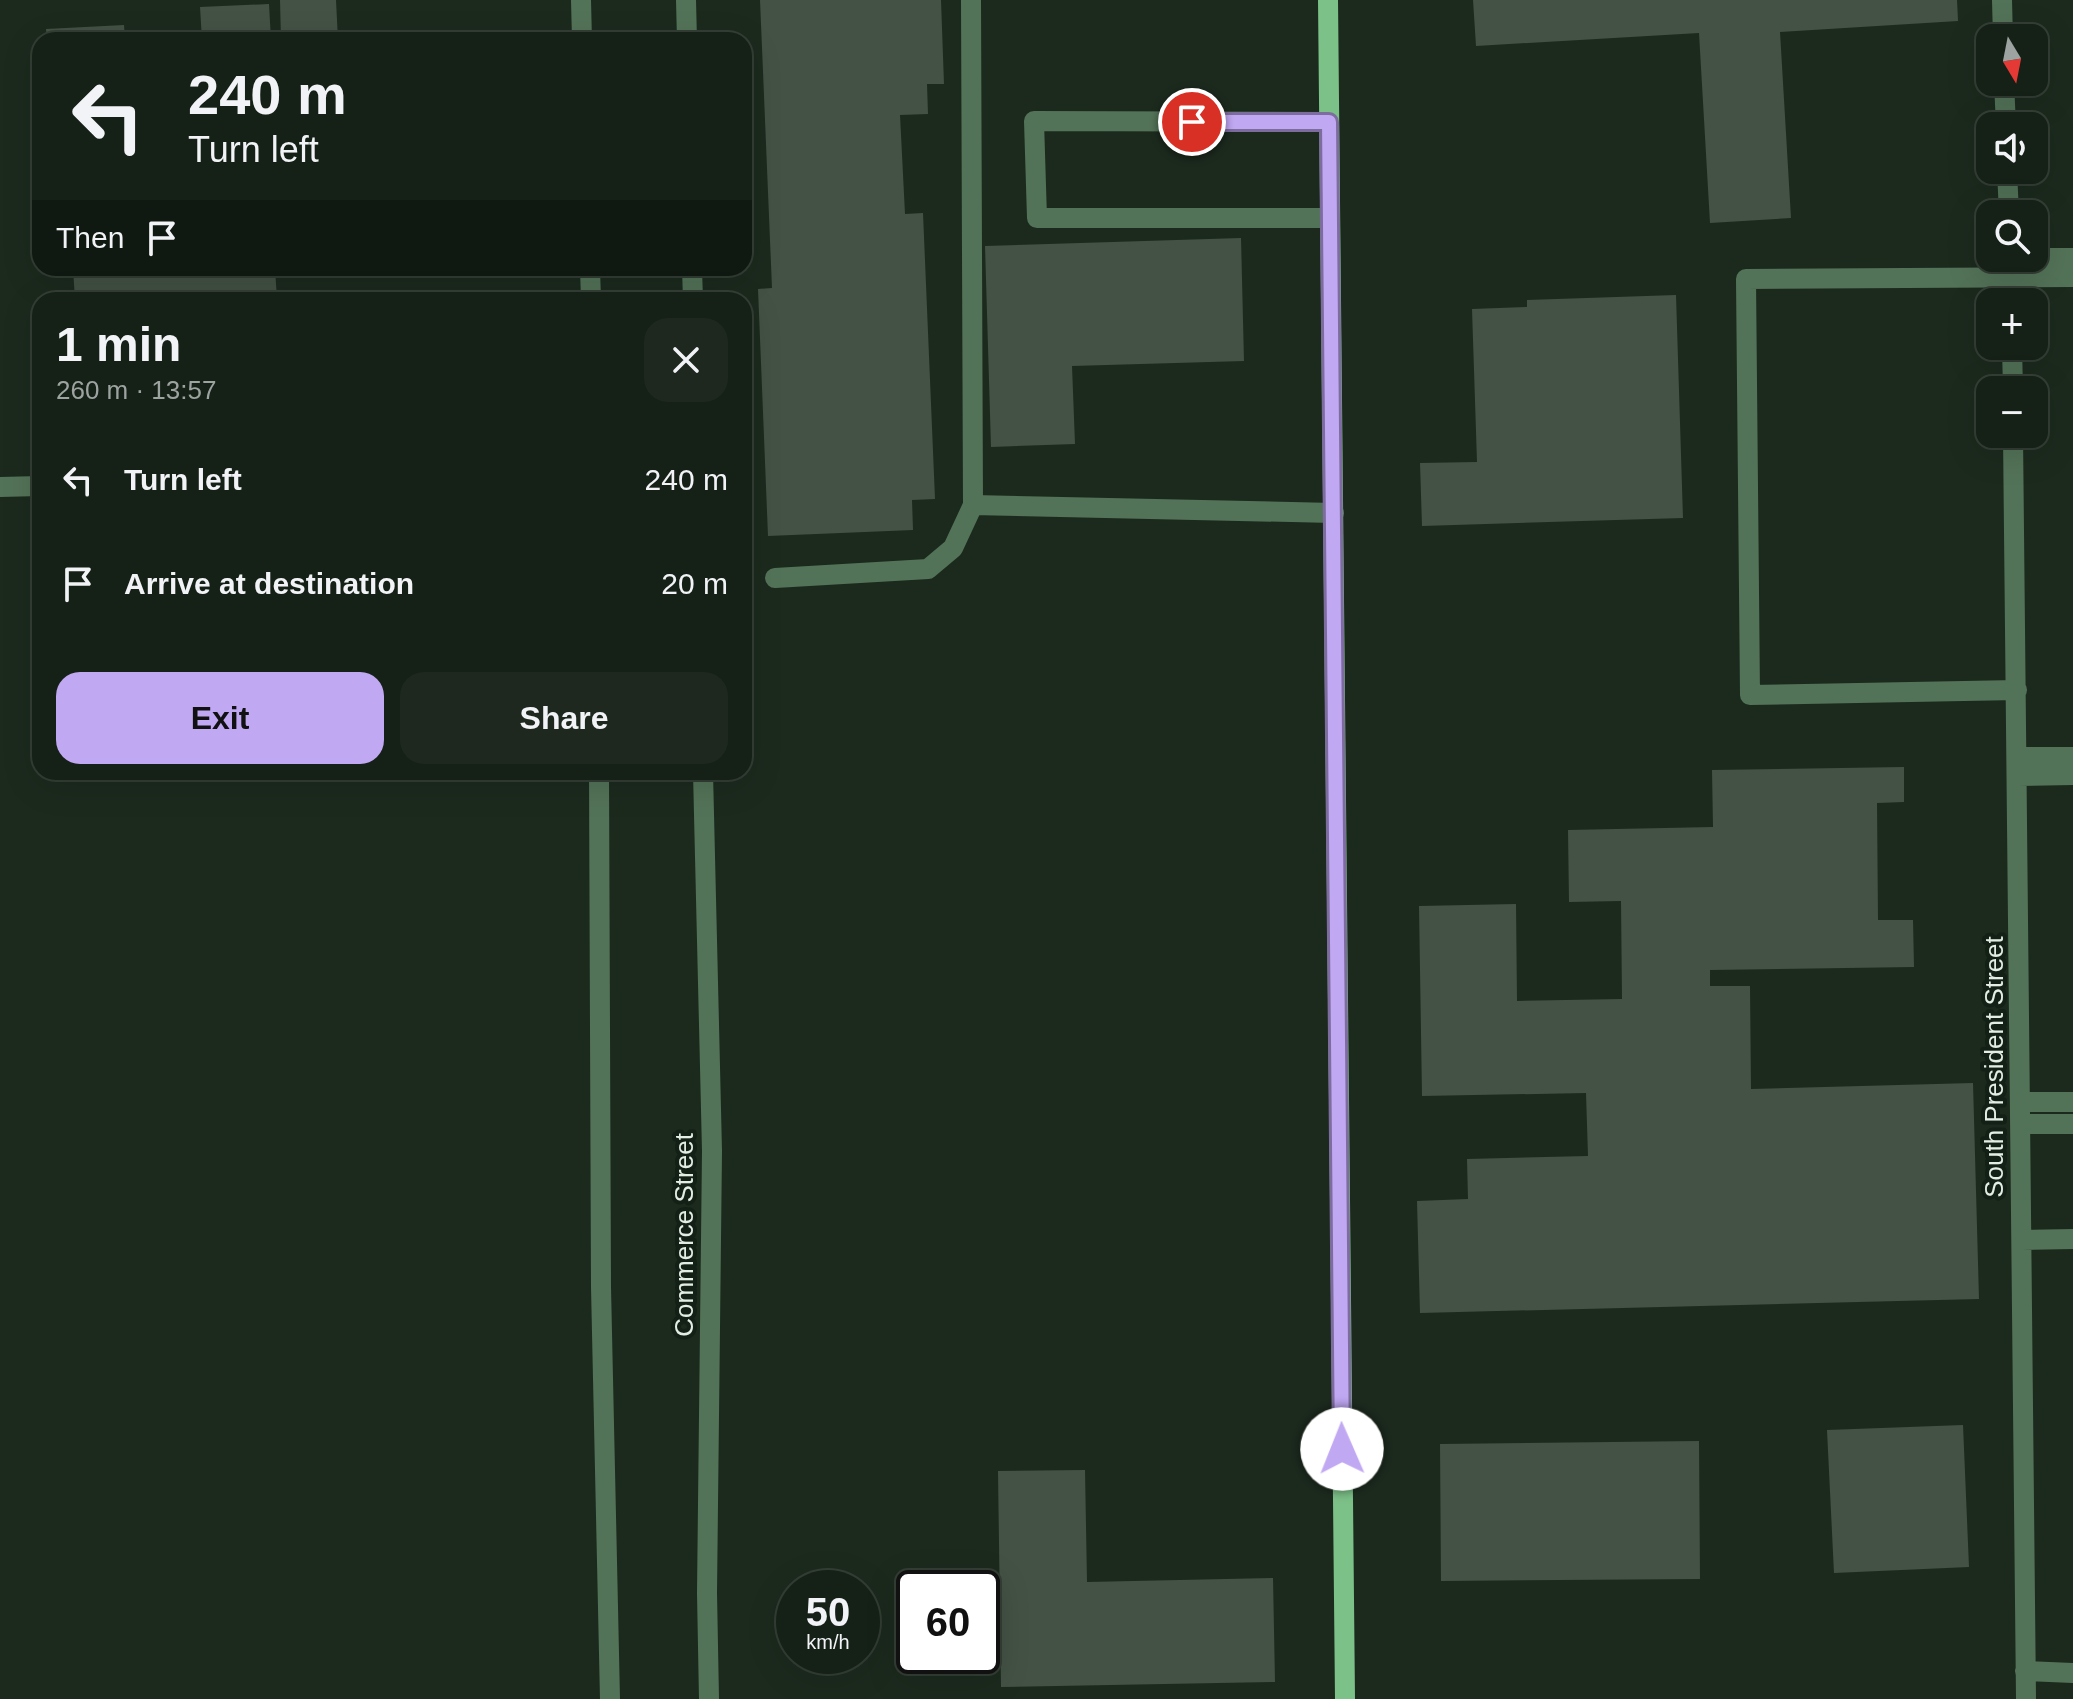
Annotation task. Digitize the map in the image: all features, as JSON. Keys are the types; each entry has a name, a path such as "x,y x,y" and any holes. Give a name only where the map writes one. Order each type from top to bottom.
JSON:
{"main road":[{"path":"1328,0 1345,1699"}],"street":[{"path":"581,0 582,32"},
{"path":"686,0 687,32"},
{"path":"775,578 928,569 953,548 973,505 971,0"},
{"path":"2002,0 2003,24"},
{"path":"1329,122 1034,121 1037,218 1330,218"},
{"path":"2048,261 2073,258"},
{"path":"1976,267 1746,279 1750,695 2017,690"},
{"path":"2047,272 2073,277"},
{"name":"South President Street","path":"2013,448 2026,1699"},
{"path":"0,487 32,486"},
{"path":"973,505 1334,513"},
{"path":"2018,767 2073,757"},
{"path":"2018,767 2073,775"},
{"path":"599,780 601,1287 610,1699"},
{"name":"Commerce Street","path":"703,780 712,1151 707,1593 709,1699"},
{"path":"2020,1102 2073,1102"},
{"path":"2020,1124 2073,1124"},
{"path":"2022,1240 2073,1239"},
{"path":"2025,1671 2070,1675"}],"building":[{"path":"280,0 336,0 338,32 281,32"},
{"path":"760,0 941,0 944,84 927,84 928,114 900,115 905,214 923,213 935,499 912,500 913,530 768,536 758,289 772,288"},
{"path":"1473,0 1957,0 1958,21 1780,32 1791,218 1710,223 1699,33 1476,46"},
{"path":"269,4 271,32 202,32 200,7"},
{"path":"124,25 124,32 46,32 46,29"},
{"path":"1241,238 1244,361 1072,366 1075,444 991,447 985,246"},
{"path":"74,276 276,276 276,292 74,292"},
{"path":"1676,295 1683,518 1422,526 1420,463 1477,462 1472,309 1527,307 1527,300"},
{"path":"1904,767 1904,802 1877,803 1878,920 1913,920 1914,967 1710,970 1710,986 1750,986 1751,1089 1973,1083 1979,1299 1420,1313 1417,1201 1468,1199 1467,1159 1588,1156 1586,1093 1422,1096 1419,906 1516,904 1517,1001 1622,999 1621,901 1569,902 1568,830 1713,827 1712,770"},
{"path":"1963,1425 1969,1567 1834,1573 1827,1430"},
{"path":"1699,1441 1700,1579 1441,1581 1440,1444"},
{"path":"1085,1470 1087,1582 1273,1578 1275,1682 1001,1687 998,1471"}],"route":[{"path":"1192,122 1329,122 1342,1449"}]}
